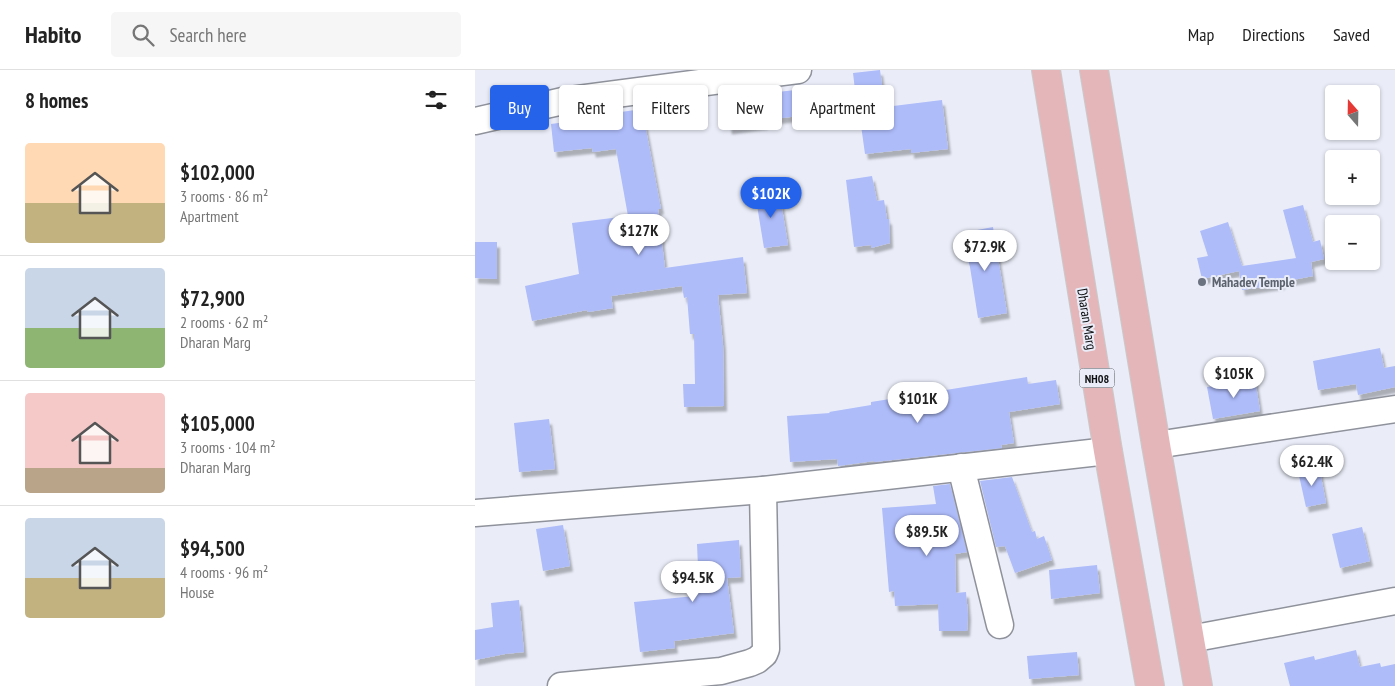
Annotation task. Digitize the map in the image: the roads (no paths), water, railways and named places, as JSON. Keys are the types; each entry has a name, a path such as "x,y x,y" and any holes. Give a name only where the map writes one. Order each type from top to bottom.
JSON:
{"main road":[{"name":"Dharan Marg","path":"1046,70 1150,686"},
{"path":"1094,70 1155,445 1199,686"}],"street":[{"path":"475,121 563,101 798,70"},
{"path":"1155,445 1395,410"},
{"path":"475,512 763,490 1109,451"},
{"path":"961,467 1000,625"},
{"path":"561,686 721,671 757,660 764,654 766,649 763,490"},
{"path":"1190,639 1395,600"}],"place":[{"name":"Mahadev Temple","path":"1202,282"}]}
